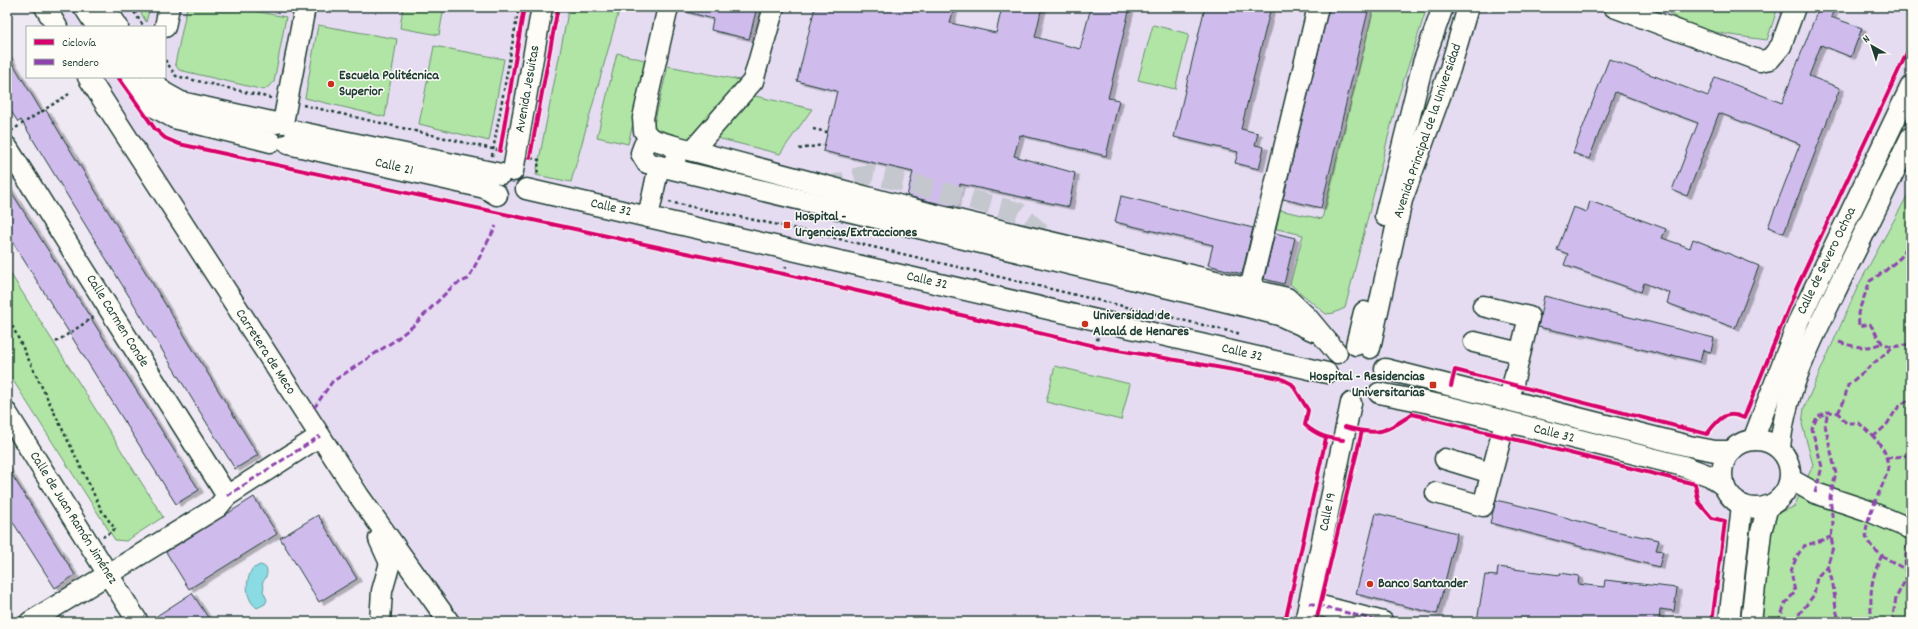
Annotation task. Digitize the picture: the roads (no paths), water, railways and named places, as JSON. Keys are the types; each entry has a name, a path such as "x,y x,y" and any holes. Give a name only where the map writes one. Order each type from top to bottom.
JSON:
{"street":[{"path":"45,7 56,26"},
{"path":"84,7 96,26"},
{"path":"99,7 111,26"},
{"path":"105,7 117,26"},
{"path":"165,26 169,7"},
{"path":"282,133 305,7"},
{"name":"Avenida Jesuitas","path":"497,195 495,184 510,159 542,7"},
{"path":"668,7 643,118 644,131 651,139 914,209 1287,298 1307,317 1337,353"},
{"path":"692,151 753,81 774,7"},
{"path":"1250,289 1318,7"},
{"name":"Avenida Principal de la Universidad","path":"1363,347 1389,198 1423,63 1443,7"},
{"name":"Avenida Principal de la Universidad","path":"1363,347 1402,200 1450,69 1468,7"},
{"path":"1614,7 1760,61 1770,59 1781,46 1795,7"},
{"name":"Carretera de Meco","path":"89,78 359,496 449,622"},
{"name":"Calle 21","path":"130,78 149,104 174,118 282,133 510,159"},
{"path":"144,78 166,113"},
{"name":"Calle 21","path":"152,78 163,92 181,102 282,133 484,188 507,202 519,200 526,189"},
{"name":"Calle de Severo Ochoa","path":"1753,440 1799,320 1911,86"},
{"name":"Calle de Severo Ochoa","path":"1780,449 1782,427 1797,380 1817,330 1911,138"},
{"path":"651,139 644,145 641,153 647,163 1244,306 1279,315 1320,334"},
{"path":"650,208 663,167 675,161 677,152 671,145"},
{"name":"Calle Carmen Conde","path":"7,147 227,496"},
{"path":"510,159 523,177 526,189"},
{"name":"Calle 32","path":"526,189 650,208 1327,373"},
{"path":"1483,306 1529,317 1509,400"},
{"path":"1474,342 1520,353"},
{"path":"1363,347 1382,361 1386,377 1379,393 1366,402 1340,397 1328,381 1327,373 1332,358 1343,348 1363,347"},
{"name":"Calle 32","path":"1385,369 1689,446 1715,451 1731,451"},
{"name":"Calle 32","path":"1379,393 1445,406 1683,466 1710,476 1725,487"},
{"name":"Calle 19","path":"1307,613 1340,397"},
{"name":"Calle de Juan Ramón Jiménez","path":"7,413 138,622"},
{"path":"1436,493 1483,506 1505,422"},
{"path":"30,622 218,507 227,496 320,436"},
{"path":"1753,440 1768,442 1780,449 1788,463 1790,479 1782,496 1768,506 1750,508 1735,500 1725,487 1723,468 1731,451 1745,442 1753,440"},
{"path":"1445,459 1491,473"},
{"path":"1790,479 1815,493 1866,510 1911,529"},
{"path":"359,496 390,563 382,591 379,622"},
{"path":"1729,622 1742,505"},
{"path":"1750,622 1761,532 1768,506"},
{"path":"1307,613 1383,622"}],"water":[{"path":"260,565 267,570 262,583 264,587 263,591 267,600 265,604 257,608 250,600 247,585 252,569"}],"tunnel":[{"path":"826,187 869,174 910,183 1018,212 1049,241"}],"place":[{"name":"Escuela Politécnica Superior","path":"331,84"},
{"name":"Hospital - Urgencias/Extracciones","path":"787,225"},
{"name":"Universidad de Alcalá de Henares","path":"1085,324"},
{"name":"Hospital - Residencias Universitarias","path":"1433,385"},
{"name":"Banco Santander","path":"1370,584"}]}
